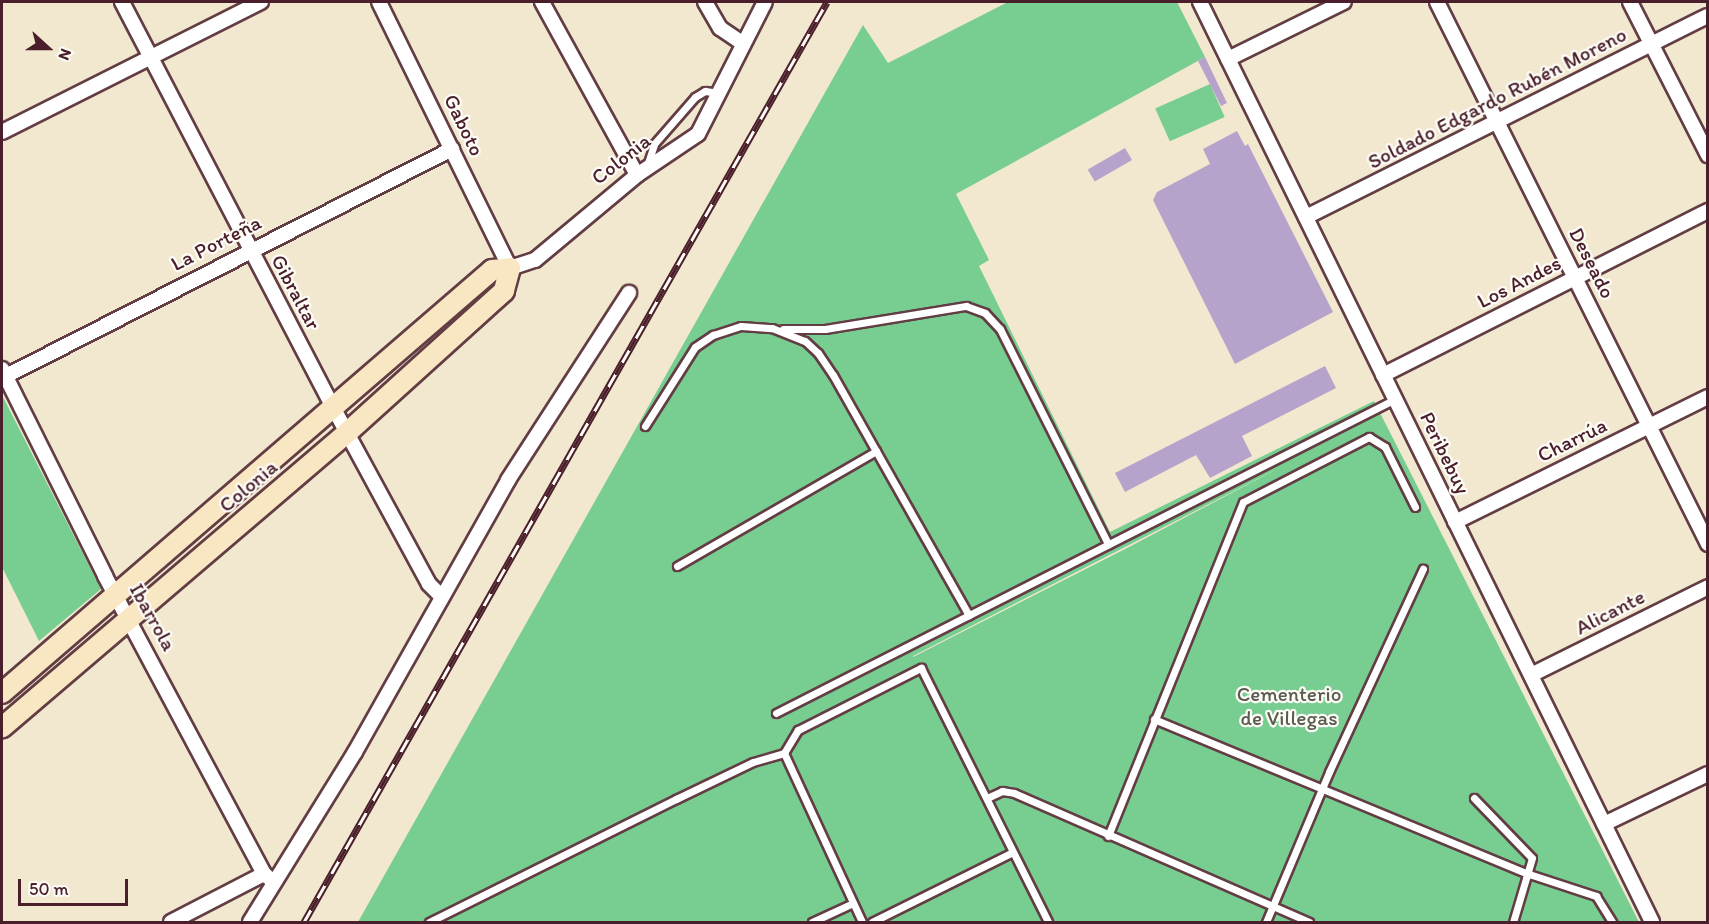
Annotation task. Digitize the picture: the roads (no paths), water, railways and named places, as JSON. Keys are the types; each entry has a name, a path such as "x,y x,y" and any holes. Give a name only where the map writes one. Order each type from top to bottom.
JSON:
{"street":[{"name":"Gibraltar","path":"122,2 334,409 429,584 441,596"},
{"path":"2,132 261,2"},
{"name":"Gaboto","path":"379,2 510,268"},
{"path":"542,2 642,171"},
{"path":"705,2 720,28 741,42"},
{"path":"719,93 741,42 765,2"},
{"name":"Peribebuy","path":"1200,2 1652,922"},
{"path":"1228,59 1344,2"},
{"name":"Deseado","path":"1437,2 1576,276 1707,544"},
{"path":"1630,2 1707,155"},
{"name":"Soldado Edgardo Rubén Moreno","path":"1306,217 1707,16"},
{"name":"Colonia","path":"2,693 334,409 492,270 510,268 535,260 642,171 693,138 702,127 719,93"},
{"name":"La Porteña","path":"3,374 452,149"},
{"name":"Los Andes","path":"1383,375 1707,211"},
{"name":"Colonia","path":"2,727 348,432 504,291 510,268"},
{"path":"250,922 269,878 355,752 441,596 560,395 629,293"},
{"name":"Ibarrola","path":"3,374 116,595 131,618 269,878"},
{"name":"Charrúa","path":"1455,522 1707,397"},
{"name":"Alicante","path":"1531,675 1707,586"},
{"path":"1604,824 1707,774"},
{"path":"171,922 269,878"}],"lane":[{"path":"642,171 654,144 695,97 705,91 719,93"},
{"path":"645,426 671,380 704,340 741,326 825,329 966,306 985,313 1000,329 1108,544"},
{"path":"772,328 805,341 818,353 969,615"},
{"path":"776,713 1395,399"},
{"path":"1108,836 1238,508 1250,497 1369,437 1385,447 1415,507"},
{"path":"677,566 876,451"},
{"path":"1266,922 1322,790 1423,569"},
{"path":"429,922 753,762 784,753 798,730 921,668 1048,922"},
{"path":"1154,719 1529,874 1596,896 1612,922"},
{"path":"784,753 862,922"},
{"path":"987,798 1009,791 1309,922"},
{"path":"1474,798 1532,858 1513,922"},
{"path":"872,922 1013,852"},
{"path":"812,922 853,903"}],"railway":[{"path":"304,922 827,2"}],"park label":[{"name":"Cementerio de Villegas","path":"1289,706"}]}
